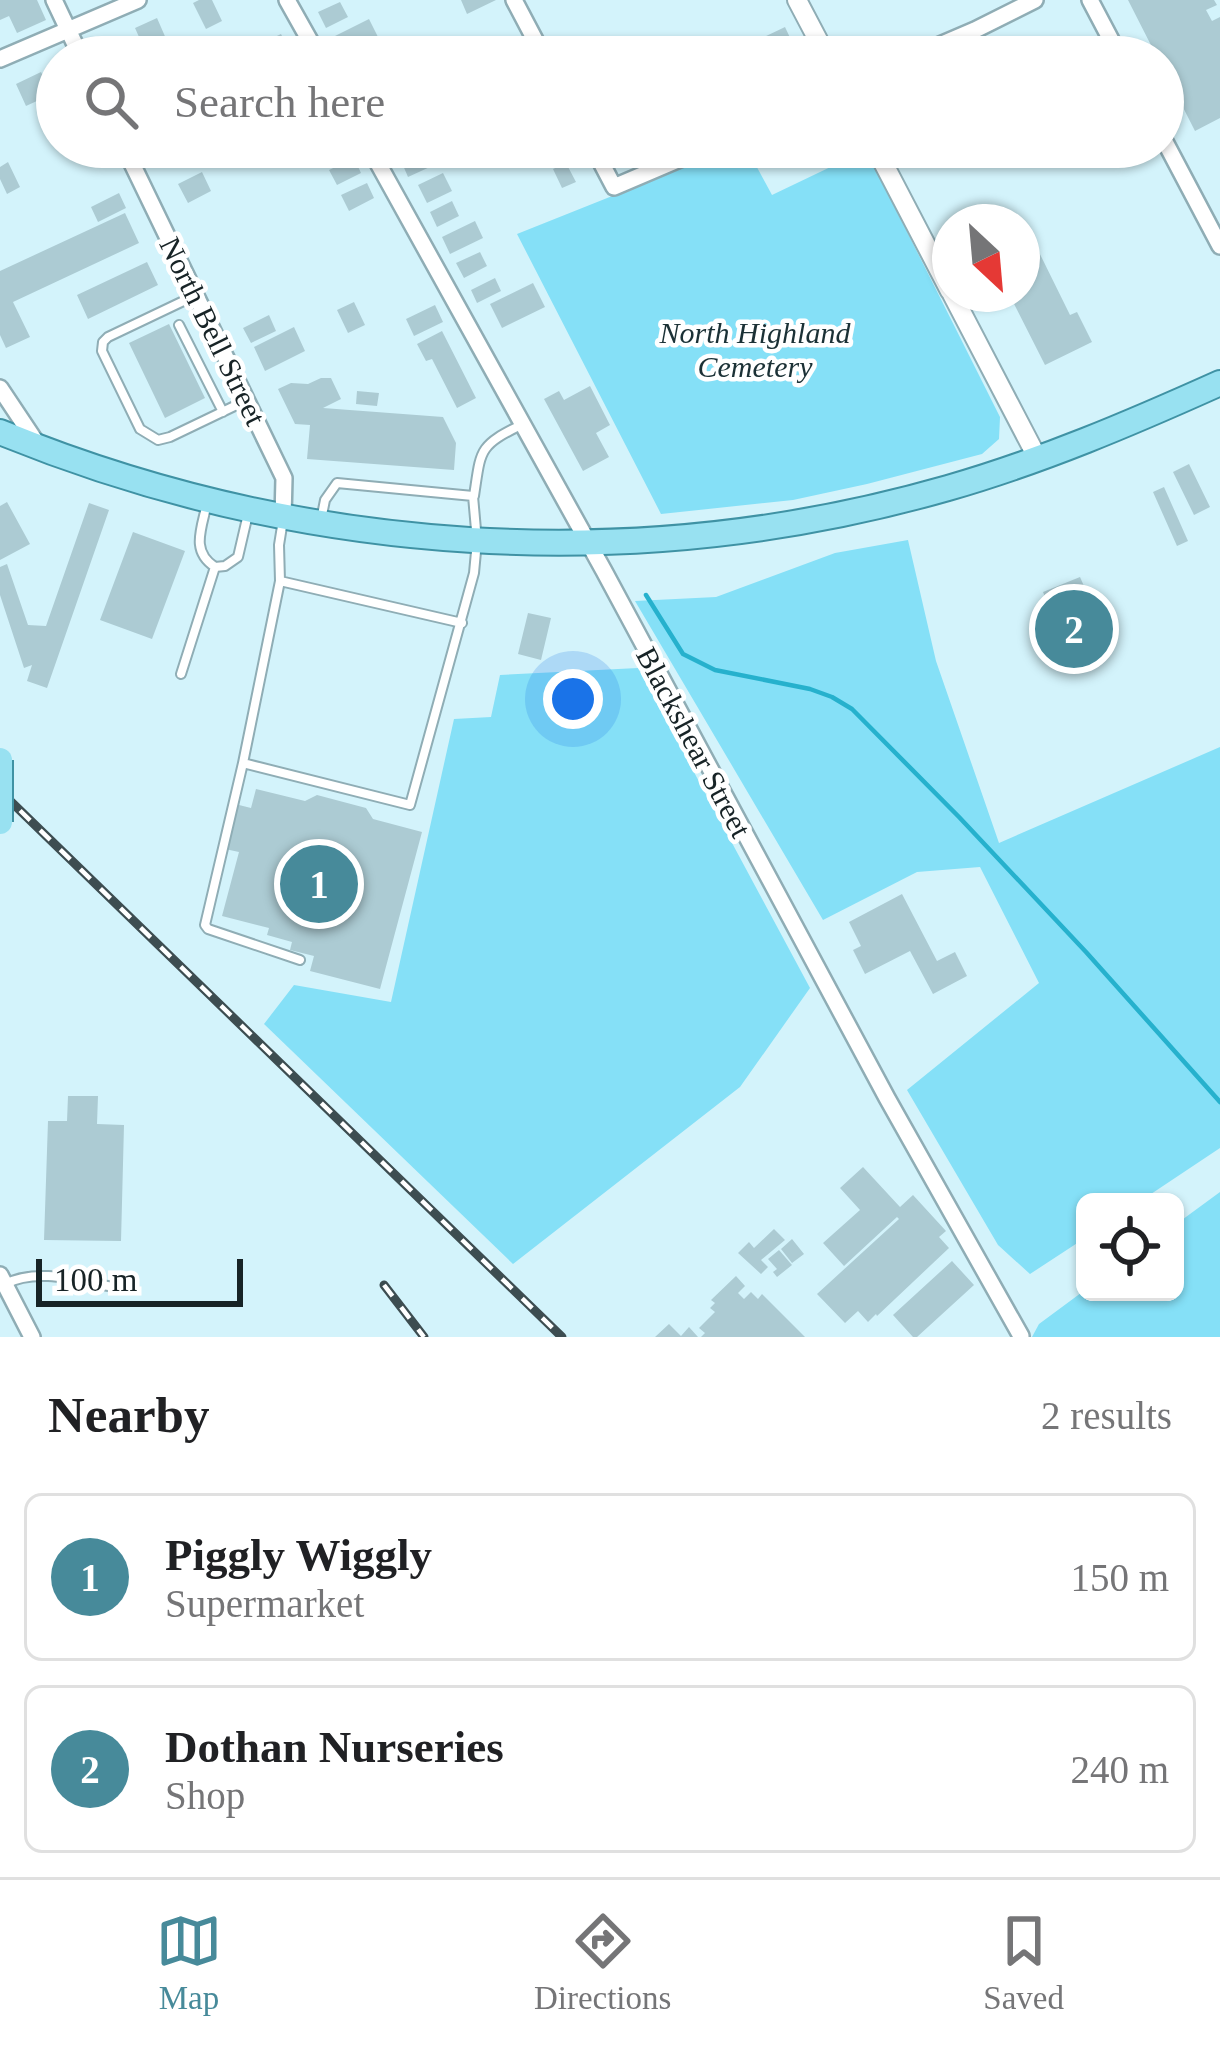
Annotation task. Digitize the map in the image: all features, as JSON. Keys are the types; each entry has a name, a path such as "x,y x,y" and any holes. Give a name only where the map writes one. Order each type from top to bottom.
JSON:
{"main road":[{"path":"0,433 131,481 320,525 412,537 588,544 702,535 824,517 944,489 1038,459 1220,383"},
{"path":"0,760 0,822"}],"street":[{"path":"54,0 71,36"},
{"path":"54,36 138,0"},
{"path":"287,0 307,36"},
{"path":"514,0 533,36"},
{"path":"797,0 816,36"},
{"path":"963,36 1035,0"},
{"path":"1090,0 1109,36"},
{"path":"0,59 36,44"},
{"name":"North Bell Street","path":"134,168 284,478 283,518"},
{"name":"Blackshear Street","path":"381,168 1021,1336"},
{"path":"604,168 614,187 659,168"},
{"path":"885,168 932,256"},
{"path":"1179,168 1220,246"},
{"path":"961,312 1038,459"},
{"path":"0,388 41,449"},
{"path":"2,1279 32,1337"}],"lane":[{"path":"196,295 108,337 102,351 138,425 158,440 247,400"},
{"path":"179,325 223,412"},
{"path":"243,763 410,805 474,572 473,496 480,457 493,438 522,424"},
{"path":"320,525 326,500 338,483 473,496"},
{"path":"207,501 199,550 203,560 215,567 238,557 249,511"},
{"path":"283,518 280,581 205,925 300,960"},
{"path":"181,674 215,567"},
{"path":"280,581 462,623"},
{"path":"2,1279 47,1276 114,1287"}],"green space":[{"name":"North Highland Cemetery","path":"682,168 757,168 772,195 828,168 875,168 932,282 932,312 947,312 1000,417 999,439 982,454 867,484 793,500 661,514 517,234"},
{"path":"908,540 936,661 999,843 1220,747 1220,1148 1152,1193 1076,1193 1076,1244 1030,1274 998,1245 907,1090 1039,983 980,867 917,872 823,920 635,601 716,597 835,553"},
{"path":"638,668 810,988 740,1087 513,1264 264,1024 294,985 391,1002 454,719 491,717 500,675"},
{"path":"1220,1192 1220,1337 1032,1337 1039,1324 1076,1297 1076,1301 1184,1301 1184,1218"}],"building":[{"path":"0,0 37,0 46,20 17,33 9,16 0,20"},
{"path":"212,0 222,21 206,29 193,3"},
{"path":"461,0 496,0 467,14"},
{"path":"1128,0 1214,0 1217,5 1206,10 1212,21 1220,17 1220,118 1195,131 1184,109 1184,36 1146,36"},
{"path":"340,2 348,17 326,28 318,12"},
{"path":"157,18 165,36 139,36 135,28"},
{"path":"369,19 378,36 335,36"},
{"path":"785,27 789,36 766,36"},
{"path":"36,74 36,101 26,106 16,84"},
{"path":"8,162 20,187 7,194 0,167"},
{"path":"359,168 361,173 337,185 329,170"},
{"path":"404,168 428,168 408,177"},
{"path":"569,168 576,182 562,188 553,169"},
{"path":"202,172 211,191 188,203 178,184"},
{"path":"443,173 452,191 427,203 418,185"},
{"path":"367,183 374,198 349,211 341,195"},
{"path":"119,193 126,208 98,222 91,207"},
{"path":"452,201 459,216 437,227 430,212"},
{"path":"125,213 139,243 13,302 30,337 6,348 0,335 0,271"},
{"path":"475,221 483,238 450,254 442,237"},
{"path":"480,252 487,266 464,278 456,263"},
{"path":"1040,254 1070,315 1077,312 1092,342 1045,365 1018,312 1040,312"},
{"path":"147,262 158,285 88,319 77,295"},
{"path":"495,278 501,291 477,303 471,290"},
{"path":"533,283 545,307 502,328 490,304"},
{"path":"354,302 365,325 348,333 337,310"},
{"path":"435,305 443,322 414,336 406,319"},
{"path":"269,315 276,331 251,343 243,328"},
{"path":"169,324 205,398 165,418 129,343"},
{"path":"294,327 305,351 265,371 254,347"},
{"path":"442,331 476,398 457,408 432,359 426,361 417,344"},
{"path":"331,378 341,399 323,408 443,417 456,443 454,470 307,459 310,425 295,424 278,389"},
{"path":"590,386 610,425 596,433 609,457 583,471 544,399 559,391 564,400"},
{"path":"357,391 379,393 377,406 356,404"},
{"path":"1189,464 1210,507 1194,515 1173,472"},
{"path":"1164,487 1188,541 1177,546 1153,492"},
{"path":"7,502 30,544 0,560 0,506"},
{"path":"89,503 109,510 47,688 27,681 32,665 24,668 0,595 0,567 7,564 28,625 46,626"},
{"path":"133,532 185,551 152,639 100,620"},
{"path":"1080,577 1091,602 1053,617 1043,592"},
{"path":"528,613 551,618 541,660 518,654"},
{"path":"256,789 305,801 317,795 366,808 373,819 422,832 380,989 310,971 314,956 290,950 292,942 267,935 269,928 222,916 239,852 225,849 233,818 239,805 251,808"},
{"path":"902,894 937,961 955,952 967,976 933,994 910,951 865,974 853,950 861,946 849,922"},
{"path":"68,1096 98,1096 97,1124 124,1125 121,1241 44,1240 48,1121 67,1121"},
{"path":"863,1167 900,1207 913,1195 946,1231 939,1237 949,1248 877,1316 868,1322 858,1311 845,1323 817,1294 899,1219 844,1266 823,1243 860,1210 840,1188"},
{"path":"774,1229 785,1240 761,1260 768,1267 761,1274 738,1253 749,1242 754,1248"},
{"path":"792,1239 804,1254 792,1263 781,1249"},
{"path":"779,1250 792,1265 777,1277 768,1259"},
{"path":"952,1261 974,1285 913,1337 893,1315"},
{"path":"736,1276 745,1286 738,1293 744,1299 751,1292 758,1299 762,1294 805,1337 701,1337 705,1333 699,1328 715,1312 711,1300"},
{"path":"669,1324 681,1336 689,1327 698,1337 655,1337"}],"waterway":[{"path":"646,595 683,654 715,670 810,689 852,709 1086,952 1220,1102"}],"railway":[{"path":"0,791 562,1337"},
{"path":"384,1285 424,1337"}],"place":[{"name":"Dothan Nurseries","path":"1074,629"},
{"name":"Piggly Wiggly","path":"319,884"}]}
